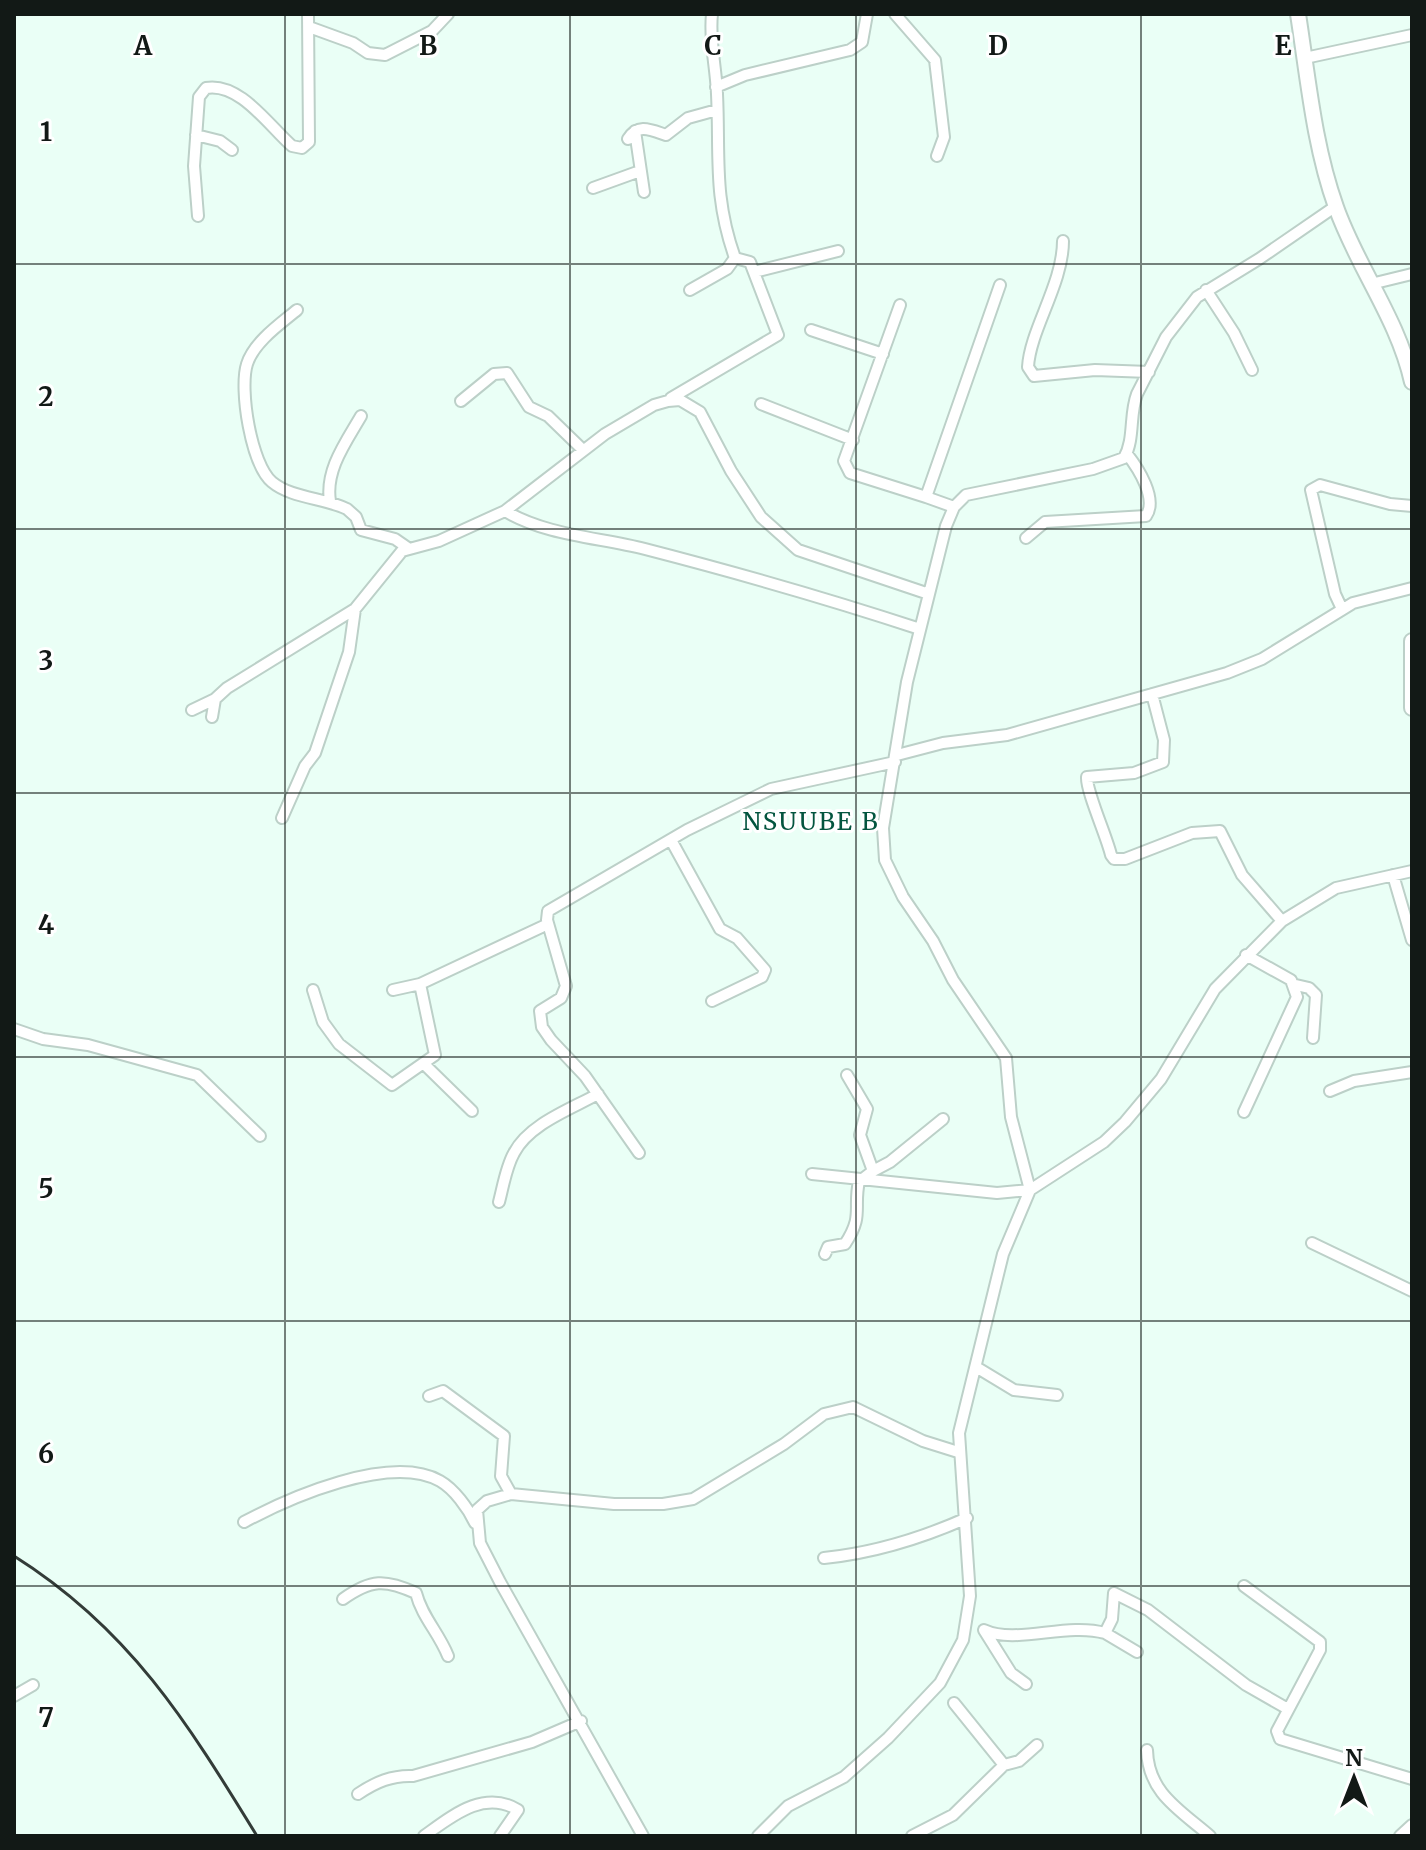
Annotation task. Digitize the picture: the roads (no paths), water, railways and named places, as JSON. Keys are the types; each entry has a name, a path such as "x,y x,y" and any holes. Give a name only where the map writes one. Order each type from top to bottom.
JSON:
{"street":[{"path":"198,216 194,166 199,97 211,86 239,96 292,146 306,146 310,138 308,14"},
{"path":"309,27 353,43 368,53 385,55 432,31 448,14"},
{"path":"712,14 710,33 716,87 717,189 723,225 735,258"},
{"path":"716,87 745,75 850,50 862,42 867,14"},
{"path":"895,14 935,60 944,137 937,156"},
{"path":"1298,14 1312,109 1336,206 1397,336 1412,382"},
{"path":"1305,58 1412,35"},
{"path":"644,192 631,135 644,128 666,135 688,118 717,110"},
{"path":"196,135 220,141 232,150"},
{"path":"593,188 640,171"},
{"path":"758,1836 788,1806 844,1777 906,1720 940,1683 963,1640 969,1617 967,1518 958,1452 1003,1254 1030,1190 1011,1117 1006,1058 953,980 933,941 903,897 885,860 883,828 907,682 954,507 966,495 978,490 1119,462 1127,454 1132,408 1183,313 1206,290 1259,259 1336,206"},
{"path":"1063,241 1052,292 1029,354 1028,367 1034,376 1095,370 1149,372"},
{"path":"754,272 838,251"},
{"path":"668,401 778,335 750,262 735,258"},
{"path":"690,290 727,269 735,258"},
{"path":"1371,284 1412,274"},
{"path":"926,497 1000,285"},
{"path":"1206,290 1234,333 1252,370"},
{"path":"900,305 844,461 850,473 954,507"},
{"path":"297,310 265,337 247,364 246,422 263,472 272,482 330,501 356,517 361,530 395,539 408,548"},
{"path":"811,330 883,354"},
{"path":"461,401 494,374 507,373 529,407 548,416 583,450"},
{"path":"192,710 215,699 310,633 355,609 397,555 408,548 439,541 505,511 583,450 654,405 668,401 680,400 700,412 731,471 761,517 798,550 827,563 929,594"},
{"path":"761,404 853,440"},
{"path":"330,501 328,486 336,462 361,416"},
{"path":"1026,538 1045,522 1146,516 1150,506 1141,475 1127,454"},
{"path":"1342,609 1335,594 1311,490 1320,485 1390,504 1412,506"},
{"path":"505,511 521,520 567,534 625,544 761,579 920,629"},
{"path":"639,1153 598,1094 551,1040 539,1018 542,1009 561,998 566,986 548,924 551,909 671,840 780,785 896,758 943,743 1007,735 1245,667 1342,609 1366,599 1412,588"},
{"path":"282,818 305,766 315,753 349,652 355,609"},
{"path":"1412,641 1412,708"},
{"path":"1152,694 1164,740 1163,762 1134,773 1087,777 1087,788 1097,807 1111,855 1114,859 1125,859 1192,833 1220,831 1242,875 1282,921"},
{"path":"212,717 215,699"},
{"path":"671,840 720,929 737,938 765,970 762,977 712,1001"},
{"path":"812,1174 997,1193 1030,1190 1104,1142 1125,1122 1161,1079 1215,989 1282,921 1336,888 1412,871"},
{"path":"1393,875 1412,940"},
{"path":"393,990 420,984 548,924"},
{"path":"1246,955 1296,985 1309,988 1316,995 1313,1038"},
{"path":"313,990 323,1022 339,1044 392,1085 435,1055 420,984"},
{"path":"1244,1112 1295,1005 1296,985"},
{"path":"14,1029 43,1039 88,1045 197,1075 260,1136"},
{"path":"424,1064 472,1111"},
{"path":"1330,1091 1354,1081 1412,1072"},
{"path":"847,1075 867,1109 860,1135 873,1171"},
{"path":"499,1202 511,1159 521,1143 547,1122 598,1094"},
{"path":"859,1181 890,1162 943,1119"},
{"path":"825,1254 828,1247 845,1244 852,1235 860,1208 859,1181"},
{"path":"1312,1243 1412,1291"},
{"path":"976,1367 1014,1390 1057,1395"},
{"path":"429,1396 443,1391 504,1436 501,1476 511,1494"},
{"path":"476,1525 481,1505 498,1496 511,1494 614,1504 663,1504 693,1499 784,1444 824,1414 845,1407 853,1407 923,1441 958,1452"},
{"path":"244,1522 289,1499 355,1477 386,1474 428,1476 442,1482 467,1507 480,1543 500,1582 643,1836"},
{"path":"824,1558 866,1552 924,1536 967,1518"},
{"path":"343,1599 363,1585 381,1580 416,1593 421,1612 441,1638 448,1656"},
{"path":"1244,1586 1320,1642 1320,1650 1277,1731 1284,1742 1412,1779"},
{"path":"1105,1633 1112,1619 1114,1593 1148,1610 1246,1685 1288,1709"},
{"path":"969,1617 984,1630 1011,1673 1026,1684"},
{"path":"984,1630 1002,1635 1089,1629 1105,1633 1137,1652"},
{"path":"14,1696 33,1685"},
{"path":"954,1703 1004,1765"},
{"path":"358,1794 374,1783 398,1775 413,1776 532,1742 581,1721"},
{"path":"912,1836 953,1815 1004,1765 1019,1761 1037,1745"},
{"path":"1147,1750 1148,1772 1160,1791 1210,1836"},
{"path":"424,1836 481,1801 493,1800 518,1810 500,1836"},
{"path":"1400,1836 1411,1830"}],"railway":[{"path":"14,1556 55,1584 91,1615 153,1681 206,1754 257,1836"}],"district":[{"name":"NSUUBE B","path":"811,821"}]}
